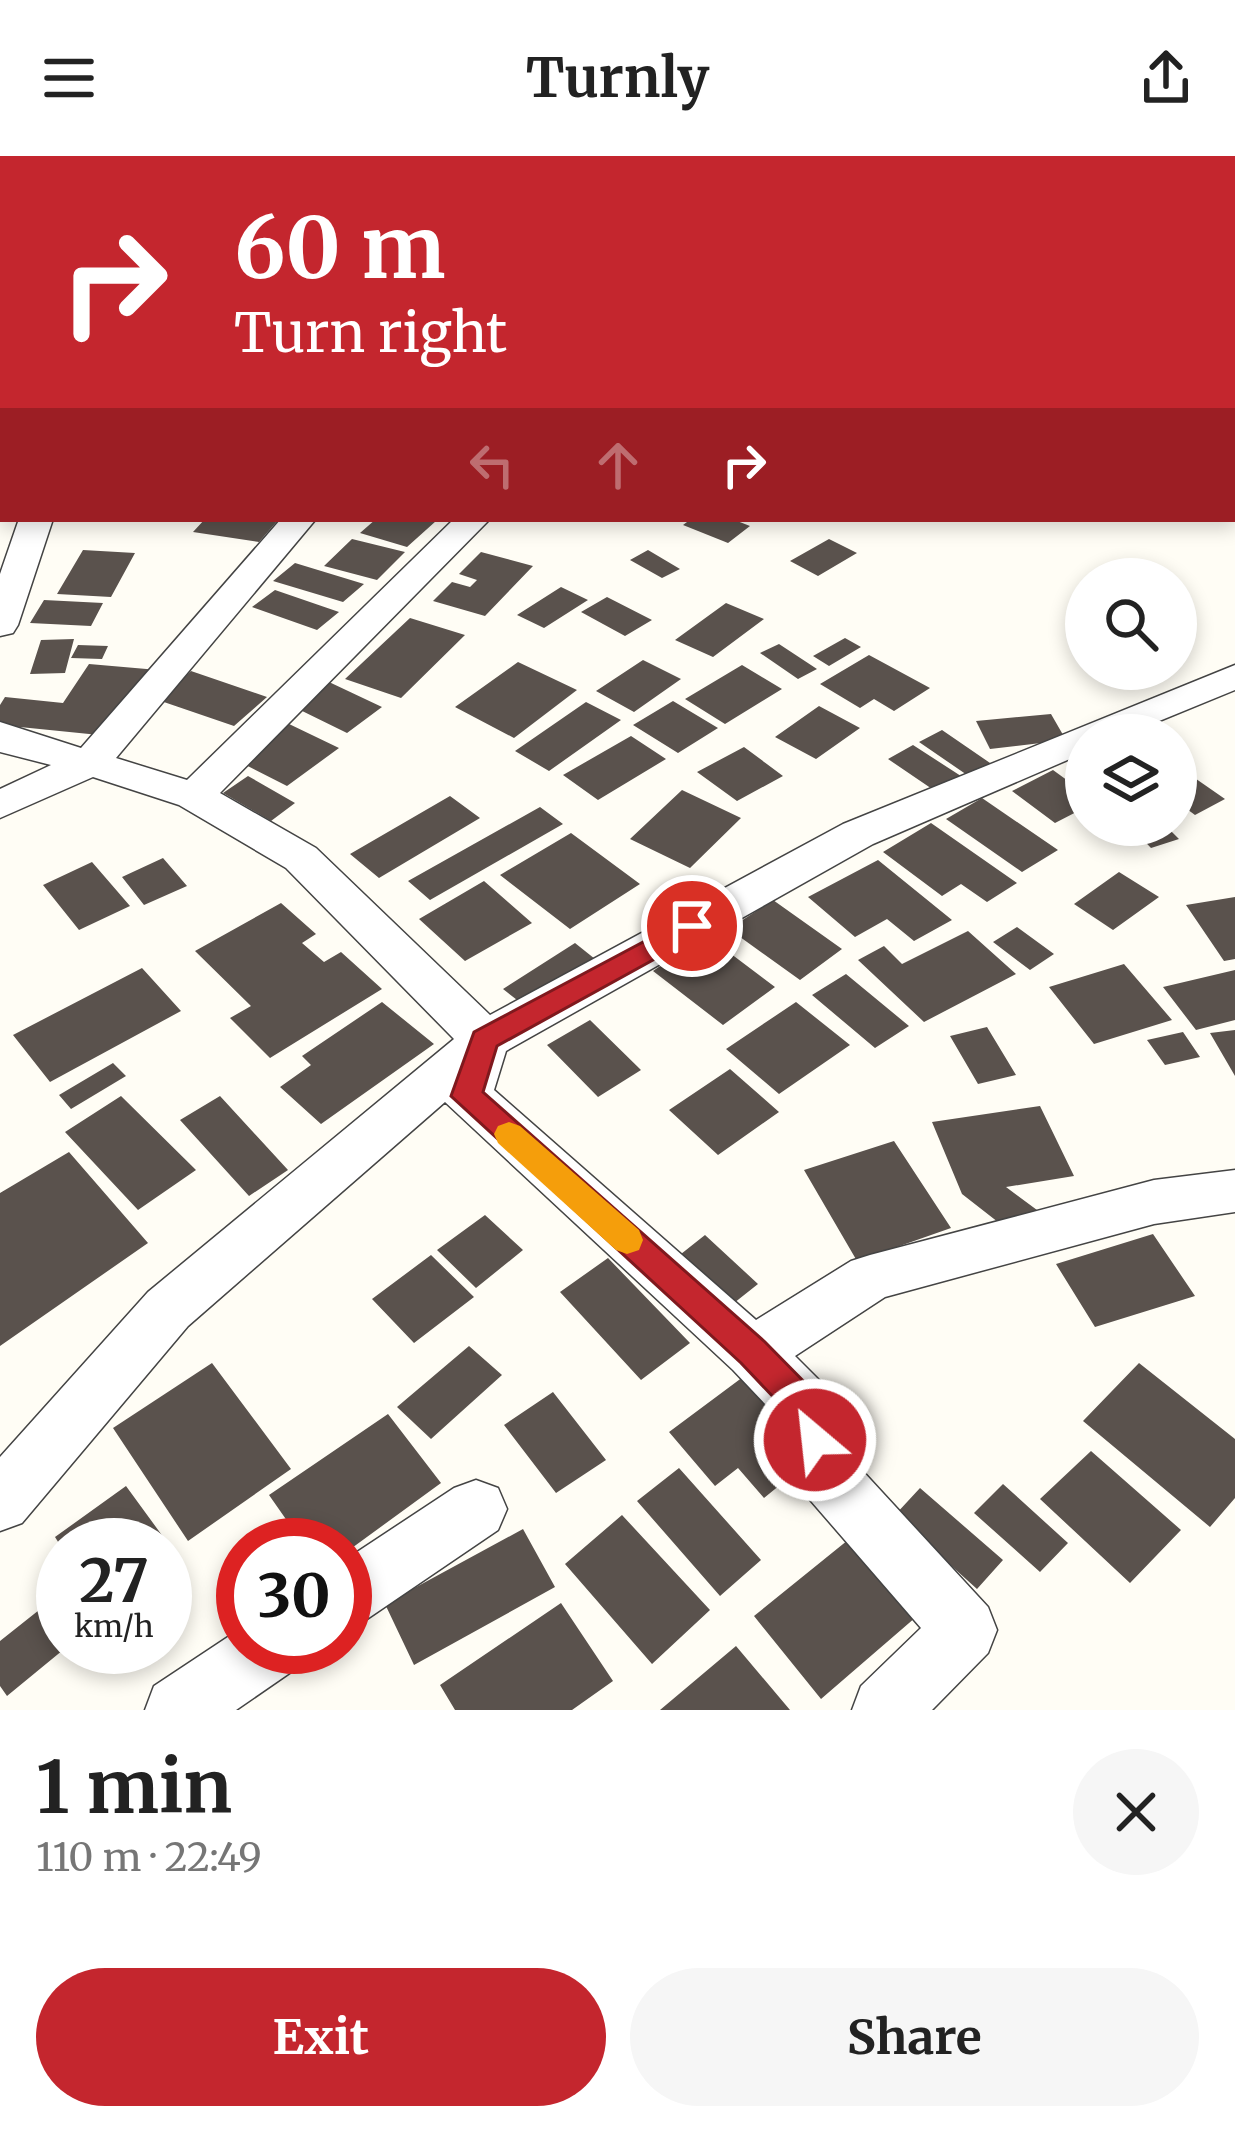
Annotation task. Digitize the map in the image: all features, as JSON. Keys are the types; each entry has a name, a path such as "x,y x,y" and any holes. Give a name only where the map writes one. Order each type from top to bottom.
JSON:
{"street":[{"path":"0,626 35,522"},
{"path":"0,805 90,764 296,522"},
{"path":"194,796 470,522"},
{"path":"1142,714 1235,676"},
{"path":"0,734 10,742 194,796 301,858 484,1040"},
{"path":"0,1502 168,1309 484,1040 858,834 1065,746"},
{"path":"484,1040 466,1096 753,1352 812,1413 819,1466 965,1630 885,1710"},
{"path":"753,1352 870,1278 1154,1202 1235,1192"},
{"path":"372,1579 476,1509"},
{"path":"178,1710 231,1674"}],"building":[{"path":"202,522 276,522 259,542 193,532"},
{"path":"373,522 435,522 407,547 360,533"},
{"path":"740,522 750,526 728,543 683,525"},
{"path":"352,539 405,552 377,580 324,566"},
{"path":"829,539 857,553 818,576 790,561"},
{"path":"83,550 135,553 111,597 57,594"},
{"path":"648,550 680,569 662,578 630,560"},
{"path":"481,552 533,566 485,616 433,601 452,582 470,587 477,580 459,574"},
{"path":"295,563 364,584 343,602 273,581"},
{"path":"561,587 588,600 544,628 517,615"},
{"path":"275,590 339,612 317,630 252,607"},
{"path":"607,597 652,620 625,636 581,612"},
{"path":"44,600 103,603 91,626 30,623"},
{"path":"726,603 764,619 713,657 675,640"},
{"path":"410,618 465,635 401,698 345,679"},
{"path":"845,638 861,647 829,666 813,656"},
{"path":"74,639 65,673 30,674 41,640"},
{"path":"779,644 817,669 798,679 760,653"},
{"path":"78,645 108,646 102,659 71,658"},
{"path":"869,655 930,688 894,711 874,699 860,708 820,684"},
{"path":"643,660 681,679 634,712 596,691"},
{"path":"518,662 577,690 514,738 455,707"},
{"path":"89,664 158,670 109,736 0,725 5,697 63,703"},
{"path":"742,665 782,689 725,724 685,699"},
{"path":"191,671 267,697 234,726 158,700"},
{"path":"329,682 382,707 347,733 294,707"},
{"path":"673,701 718,728 678,753 633,725"},
{"path":"586,702 621,720 549,771 515,751"},
{"path":"819,706 860,728 816,759 775,737"},
{"path":"1051,714 1065,740 990,749 976,721"},
{"path":"287,723 339,748 287,786 236,760"},
{"path":"942,730 993,765 970,777 919,742"},
{"path":"631,736 666,759 598,800 563,775"},
{"path":"913,745 964,778 938,793 888,759"},
{"path":"744,747 783,776 737,801 697,772"},
{"path":"1053,770 1065,779 1065,818 1055,823 1012,791"},
{"path":"248,776 295,803 271,821 223,793"},
{"path":"1197,780 1225,799 1197,814"},
{"path":"682,790 741,818 690,868 630,839"},
{"path":"450,796 480,818 379,878 350,854"},
{"path":"982,798 1058,850 1022,872 946,819"},
{"path":"540,807 563,824 430,900 408,881"},
{"path":"931,823 1017,883 987,902 961,884 942,896 883,852"},
{"path":"571,833 640,884 570,929 500,875"},
{"path":"163,858 187,886 144,905 122,877"},
{"path":"878,860 952,920 914,941 887,919 855,937 808,897"},
{"path":"92,862 130,906 79,930 43,885"},
{"path":"1119,872 1159,897 1113,930 1074,904"},
{"path":"484,881 532,923 465,961 419,919"},
{"path":"1235,897 1235,959 1224,961 1186,905"},
{"path":"773,900 842,949 800,980 729,929"},
{"path":"281,903 316,934 302,943 324,962 341,952 382,989 270,1058 230,1018 251,1006 195,951"},
{"path":"1017,927 1054,954 1030,970 993,942"},
{"path":"968,931 1016,974 924,1022 858,960 884,946 902,964"},
{"path":"706,935 775,987 723,1025 653,971"},
{"path":"575,943 600,963 530,1010 503,989"},
{"path":"1124,964 1172,1020 1094,1044 1049,987"},
{"path":"142,968 181,1011 50,1082 13,1035"},
{"path":"1235,970 1235,1020 1196,1030 1163,987"},
{"path":"846,974 909,1026 875,1048 812,995"},
{"path":"382,1002 434,1044 321,1124 280,1087 311,1065 302,1056"},
{"path":"796,1002 850,1045 779,1094 726,1049"},
{"path":"590,1020 641,1070 598,1097 547,1045"},
{"path":"987,1027 1016,1075 978,1084 950,1036"},
{"path":"1235,1030 1235,1076 1210,1033"},
{"path":"1183,1032 1200,1057 1165,1065 1147,1040"},
{"path":"113,1063 126,1076 71,1109 59,1095"},
{"path":"730,1069 779,1112 718,1155 669,1110"},
{"path":"121,1096 196,1170 138,1210 65,1132"},
{"path":"220,1096 288,1170 249,1196 180,1120"},
{"path":"1040,1106 1074,1176 1006,1187 1037,1210 1012,1233 962,1194 932,1122"},
{"path":"894,1141 951,1228 857,1261 804,1170"},
{"path":"69,1152 148,1243 0,1346 0,1193"},
{"path":"485,1215 523,1250 476,1288 437,1250"},
{"path":"1153,1234 1195,1296 1095,1327 1056,1264"},
{"path":"705,1235 758,1284 734,1303 681,1254"},
{"path":"431,1255 474,1297 414,1343 372,1299"},
{"path":"608,1258 690,1343 641,1380 560,1292"},
{"path":"469,1346 502,1375 431,1439 397,1407"},
{"path":"212,1363 291,1469 192,1538 192,1518 173,1518 113,1428"},
{"path":"1139,1363 1235,1439 1235,1498 1210,1527 1083,1421"},
{"path":"751,1371 799,1423 776,1439 802,1467 764,1498 738,1468 715,1486 669,1432"},
{"path":"553,1392 606,1460 556,1493 504,1425"},
{"path":"388,1414 441,1483 372,1533 372,1518 285,1518 269,1495"},
{"path":"1091,1451 1181,1530 1130,1583 1040,1499"},
{"path":"679,1468 761,1560 720,1596 637,1501"},
{"path":"1003,1484 1068,1543 1040,1572 974,1513"},
{"path":"126,1486 149,1518 81,1518"},
{"path":"920,1488 1003,1560 977,1589 895,1515"},
{"path":"622,1515 710,1610 652,1664 565,1564"},
{"path":"523,1529 555,1587 414,1665 385,1604"},
{"path":"848,1540 916,1617 821,1699 754,1616"},
{"path":"561,1603 613,1681 572,1710 455,1710 440,1685"},
{"path":"36,1612 36,1672 7,1696 0,1686 0,1641"},
{"path":"736,1646 790,1710 660,1710"}],"slow traffic":[{"path":"509,1134 627,1240"}],"route":[{"path":"692,926 484,1040 466,1096 753,1352 812,1413 815,1440"}]}
